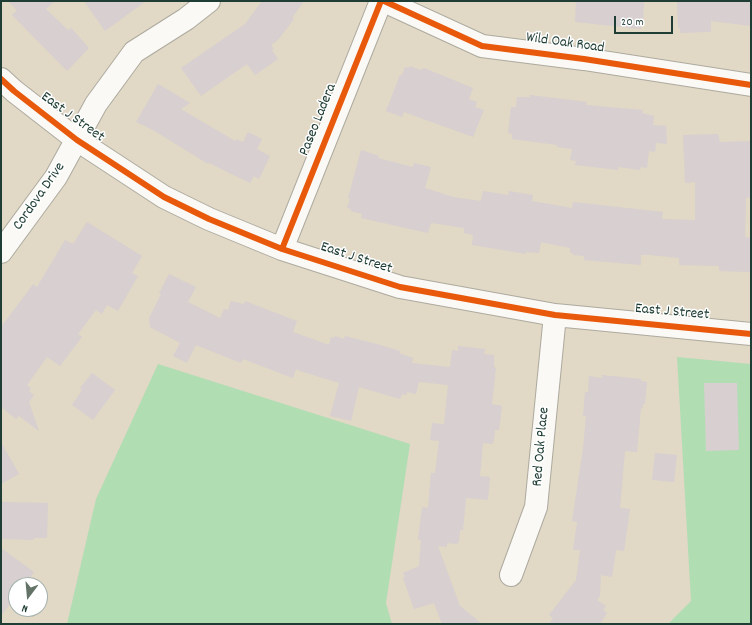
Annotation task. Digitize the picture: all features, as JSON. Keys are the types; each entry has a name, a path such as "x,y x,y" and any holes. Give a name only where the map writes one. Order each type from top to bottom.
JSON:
{"street":[{"name":"Cordova Drive","path":"1,252 56,177 96,104 134,52 186,19 209,1"},
{"name":"Paseo Ladera","path":"282,249 381,1"},
{"name":"Wild Oak Road","path":"384,1 482,46 584,59 751,85"},
{"name":"East J Street","path":"1,78 14,91 77,140 164,197 209,219 282,249 400,287 555,315 751,334"},
{"name":"Red Oak Place","path":"511,575 536,507 555,315"}],"green space":[{"path":"677,357 751,364 751,624 668,624 691,601"},
{"path":"158,364 410,444 386,603 392,624 67,624 96,499"}],"building":[{"path":"8,1 55,1 46,9 68,30 71,28 89,48 67,71 12,15 17,10"},
{"path":"84,1 146,1 105,31"},
{"path":"262,1 304,1 292,18 294,19 278,40 271,45 274,49 272,50 278,59 255,75 247,64 201,96 181,68 245,24"},
{"path":"576,1 644,1 643,26 641,25 641,29 575,22"},
{"path":"677,1 751,1 751,26 711,21 711,32 680,33 680,28 678,28"},
{"path":"410,66 420,70 424,68 473,88 469,99 477,102 475,107 484,110 473,137 404,112 402,117 386,111 400,75 402,75 405,67 409,68"},
{"path":"158,84 190,103 181,109 235,141 236,139 243,142 248,132 262,139 257,149 270,156 259,179 254,176 250,183 209,163 208,164 153,130 136,122"},
{"path":"530,95 587,102 586,105 643,110 642,113 654,116 653,125 666,126 667,144 656,143 655,152 649,151 647,168 641,167 640,170 618,167 618,170 575,165 576,161 570,160 572,149 557,147 557,145 512,139 512,134 508,133 511,107 516,107 517,97 530,97"},
{"path":"718,134 720,142 751,141 751,197 746,198 745,237 751,238 751,272 719,271 719,266 679,265 679,258 650,255 641,255 641,265 584,260 584,256 573,255 573,253 570,253 570,248 541,242 539,253 526,252 526,254 472,245 473,235 464,233 464,228 431,223 428,233 361,218 362,214 350,211 351,209 347,208 350,199 348,198 361,150 379,156 378,158 413,167 414,163 431,167 425,188 453,197 481,201 483,191 508,195 509,191 533,195 532,201 572,208 573,202 663,212 662,219 695,220 695,182 685,183 683,135"},
{"path":"87,222 142,256 132,273 138,276 118,311 107,305 102,314 96,310 78,334 82,337 60,366 47,357 27,385 31,388 29,391 34,395 29,402 39,431 19,416 16,419 1,407 1,327 33,284 37,287 65,240 73,244"},
{"path":"169,274 196,287 188,302 220,318 224,309 228,310 231,301 244,304 245,301 297,321 293,332 329,345 331,337 334,338 335,336 344,339 345,336 377,344 400,351 399,353 413,358 412,363 450,367 452,350 458,351 458,346 485,349 484,354 494,355 494,367 496,368 492,404 502,406 499,430 495,430 494,441 492,444 483,443 480,476 490,477 488,500 466,498 463,530 460,530 459,542 457,544 447,543 447,547 438,546 460,606 482,624 442,624 434,603 414,609 403,578 405,577 403,573 419,566 421,540 418,540 422,507 428,508 431,473 435,473 439,441 430,440 432,423 444,424 448,385 419,382 416,394 407,392 406,395 402,394 400,399 359,387 351,421 330,416 339,383 296,369 293,378 243,359 241,363 196,345 187,363 173,356 180,343 150,327 149,318 161,294 159,293"},
{"path":"92,373 115,390 93,420 72,405 82,390 80,388"},
{"path":"602,375 641,379 641,381 647,382 645,404 643,404 643,408 641,408 637,452 625,451 620,508 630,509 624,551 616,550 612,577 601,575 600,596 597,600 606,606 603,610 607,613 600,624 549,624 553,618 549,615 576,580 580,550 573,550 577,522 572,521 583,449 586,416 583,416 585,392 588,392 589,376 602,378"},
{"path":"704,383 737,383 739,450 706,451"},
{"path":"1,442 19,474 1,484"},
{"path":"655,453 677,455 674,482 652,480"},
{"path":"1,502 48,503 47,538 34,538 33,540 1,539"},
{"path":"1,548 34,572 30,577 8,577 8,607 1,616"}],"cycle path":[{"path":"282,249 381,1"},
{"path":"384,1 482,46 584,59 751,85"},
{"path":"1,79 14,91 77,140 164,197 209,219 282,249 400,287 555,315 751,334"}]}
